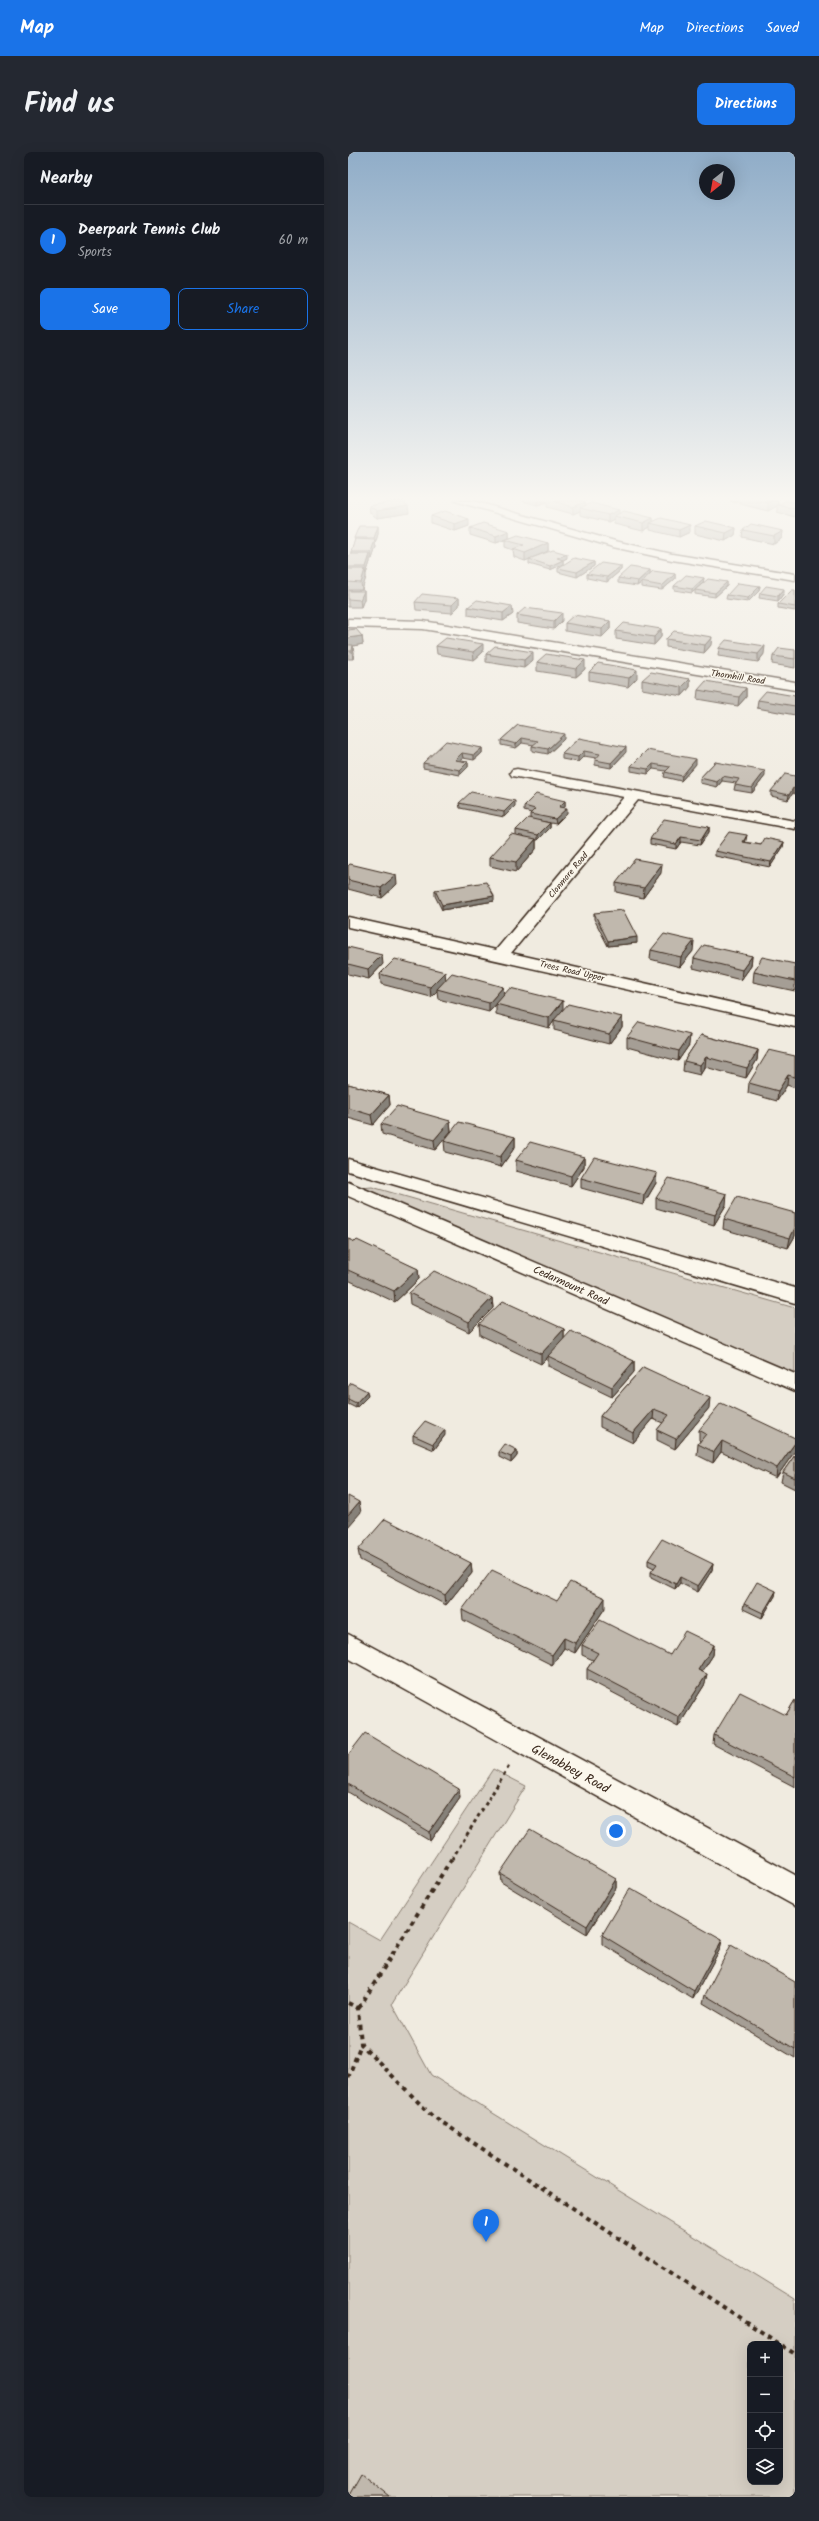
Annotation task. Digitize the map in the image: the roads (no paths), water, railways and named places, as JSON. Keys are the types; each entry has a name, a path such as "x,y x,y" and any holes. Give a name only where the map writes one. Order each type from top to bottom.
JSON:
{"street":[{"name":"Thornhill Road","path":"348,623 423,625 795,686"},
{"path":"516,773 795,825"},
{"name":"Clonmore Road","path":"501,955 634,795"},
{"name":"Trees Road Upper","path":"348,922 795,1022"},
{"path":"348,1164 795,1296"},
{"name":"Cedarmount Road","path":"348,1188 795,1383"},
{"name":"Glenabbey Road","path":"348,1645 795,1891"}],"place":[{"name":"Deerpark Tennis Club","path":"486,2242"}]}
